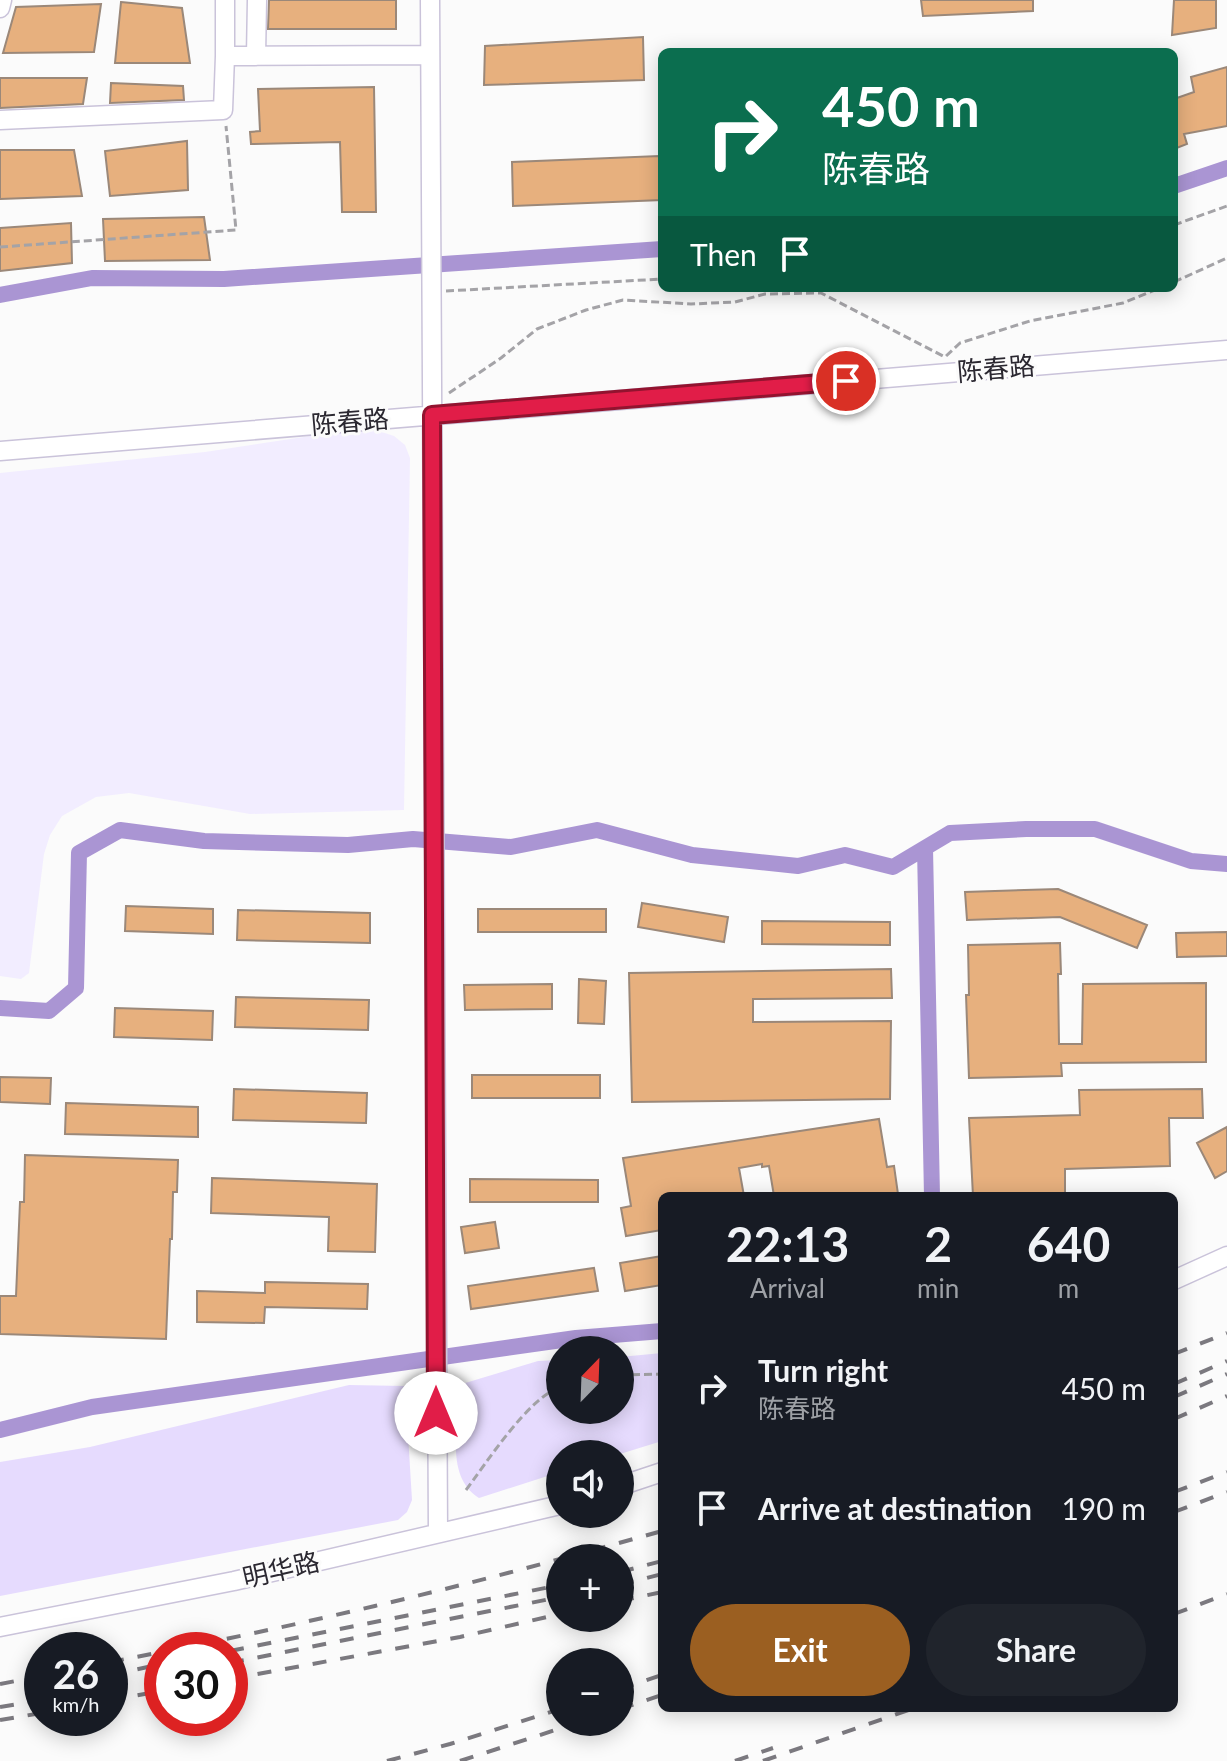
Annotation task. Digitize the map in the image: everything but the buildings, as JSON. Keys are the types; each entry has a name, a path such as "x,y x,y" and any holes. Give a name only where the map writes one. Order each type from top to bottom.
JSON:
{"street":[{"path":"0,8 2,0"},
{"path":"0,120 223,110 225,0"},
{"path":"256,56 257,0"},
{"path":"430,0 438,1533"},
{"path":"225,56 430,55"},
{"name":"陈春路","path":"0,451 1227,350"},
{"path":"1178,1278 1227,1256"},
{"path":"634,1481 658,1473"},
{"name":"明华路","path":"0,1627 234,1581 546,1508"}],"path":[{"path":"0,247 236,230 223,110"},
{"path":"1178,224 1227,206"},
{"path":"1178,280 1227,258"},
{"path":"446,291 658,279"},
{"path":"449,393 537,329 623,300 691,304 735,302 765,294 821,293 945,357 960,343 1030,321 1123,303 1150,292"},
{"path":"634,1375 658,1374"},
{"path":"466,1490 530,1410 546,1395"}],"shaded area":[{"path":"379,431 394,436 405,445 410,458 404,810 250,814 129,793 96,797 62,816 50,835 44,854 29,973 21,979 0,976 0,473 205,452 330,433"},
{"path":"658,1353 658,1442 634,1450 634,1440 546,1440 546,1476 479,1498 468,1488 457,1461 462,1384 546,1361 546,1424 634,1424 634,1356"},
{"path":"349,1385 405,1386 412,1500 407,1512 398,1520 0,1596 0,1462 90,1447"}],"waterway":[{"path":"1178,185 1227,168"},
{"path":"0,295 92,278 224,279 658,249"},
{"path":"0,1008 49,1011 76,988 79,853 120,830 204,841 348,845 413,839 511,847 597,830 692,855 798,866 845,855 893,867 950,833 1095,829 1191,861 1227,864"},
{"path":"925,848 932,1192"},
{"path":"0,1430 92,1407 576,1338 658,1331"}],"railway":[{"path":"1178,1352 1227,1333"},
{"path":"1178,1382 1227,1361"},
{"path":"1178,1395 1227,1374"},
{"path":"1178,1417 1227,1396"},
{"path":"1178,1490 1227,1472"},
{"path":"1178,1510 1227,1492"},
{"path":"615,1544 658,1532"},
{"path":"634,1568 658,1562"},
{"path":"248,1634 546,1563"},
{"path":"634,1581 658,1575"},
{"path":"248,1647 546,1588"},
{"path":"634,1598 658,1593"},
{"path":"1178,1612 1227,1594"},
{"path":"248,1659 546,1600"},
{"path":"248,1676 460,1637 546,1617"},
{"path":"128,1659 144,1655"},
{"path":"128,1671 144,1668"},
{"path":"634,1684 658,1676"},
{"path":"0,1684 24,1679"},
{"path":"128,1697 144,1694"},
{"path":"634,1704 658,1696"},
{"path":"0,1707 24,1703"},
{"path":"763,1761 903,1712"},
{"path":"387,1761 546,1713"},
{"path":"0,1720 24,1716"},
{"path":"460,1761 546,1733"},
{"path":"735,1761 773,1748"}],"route":[{"path":"436,1413 432,415 846,381"}]}
